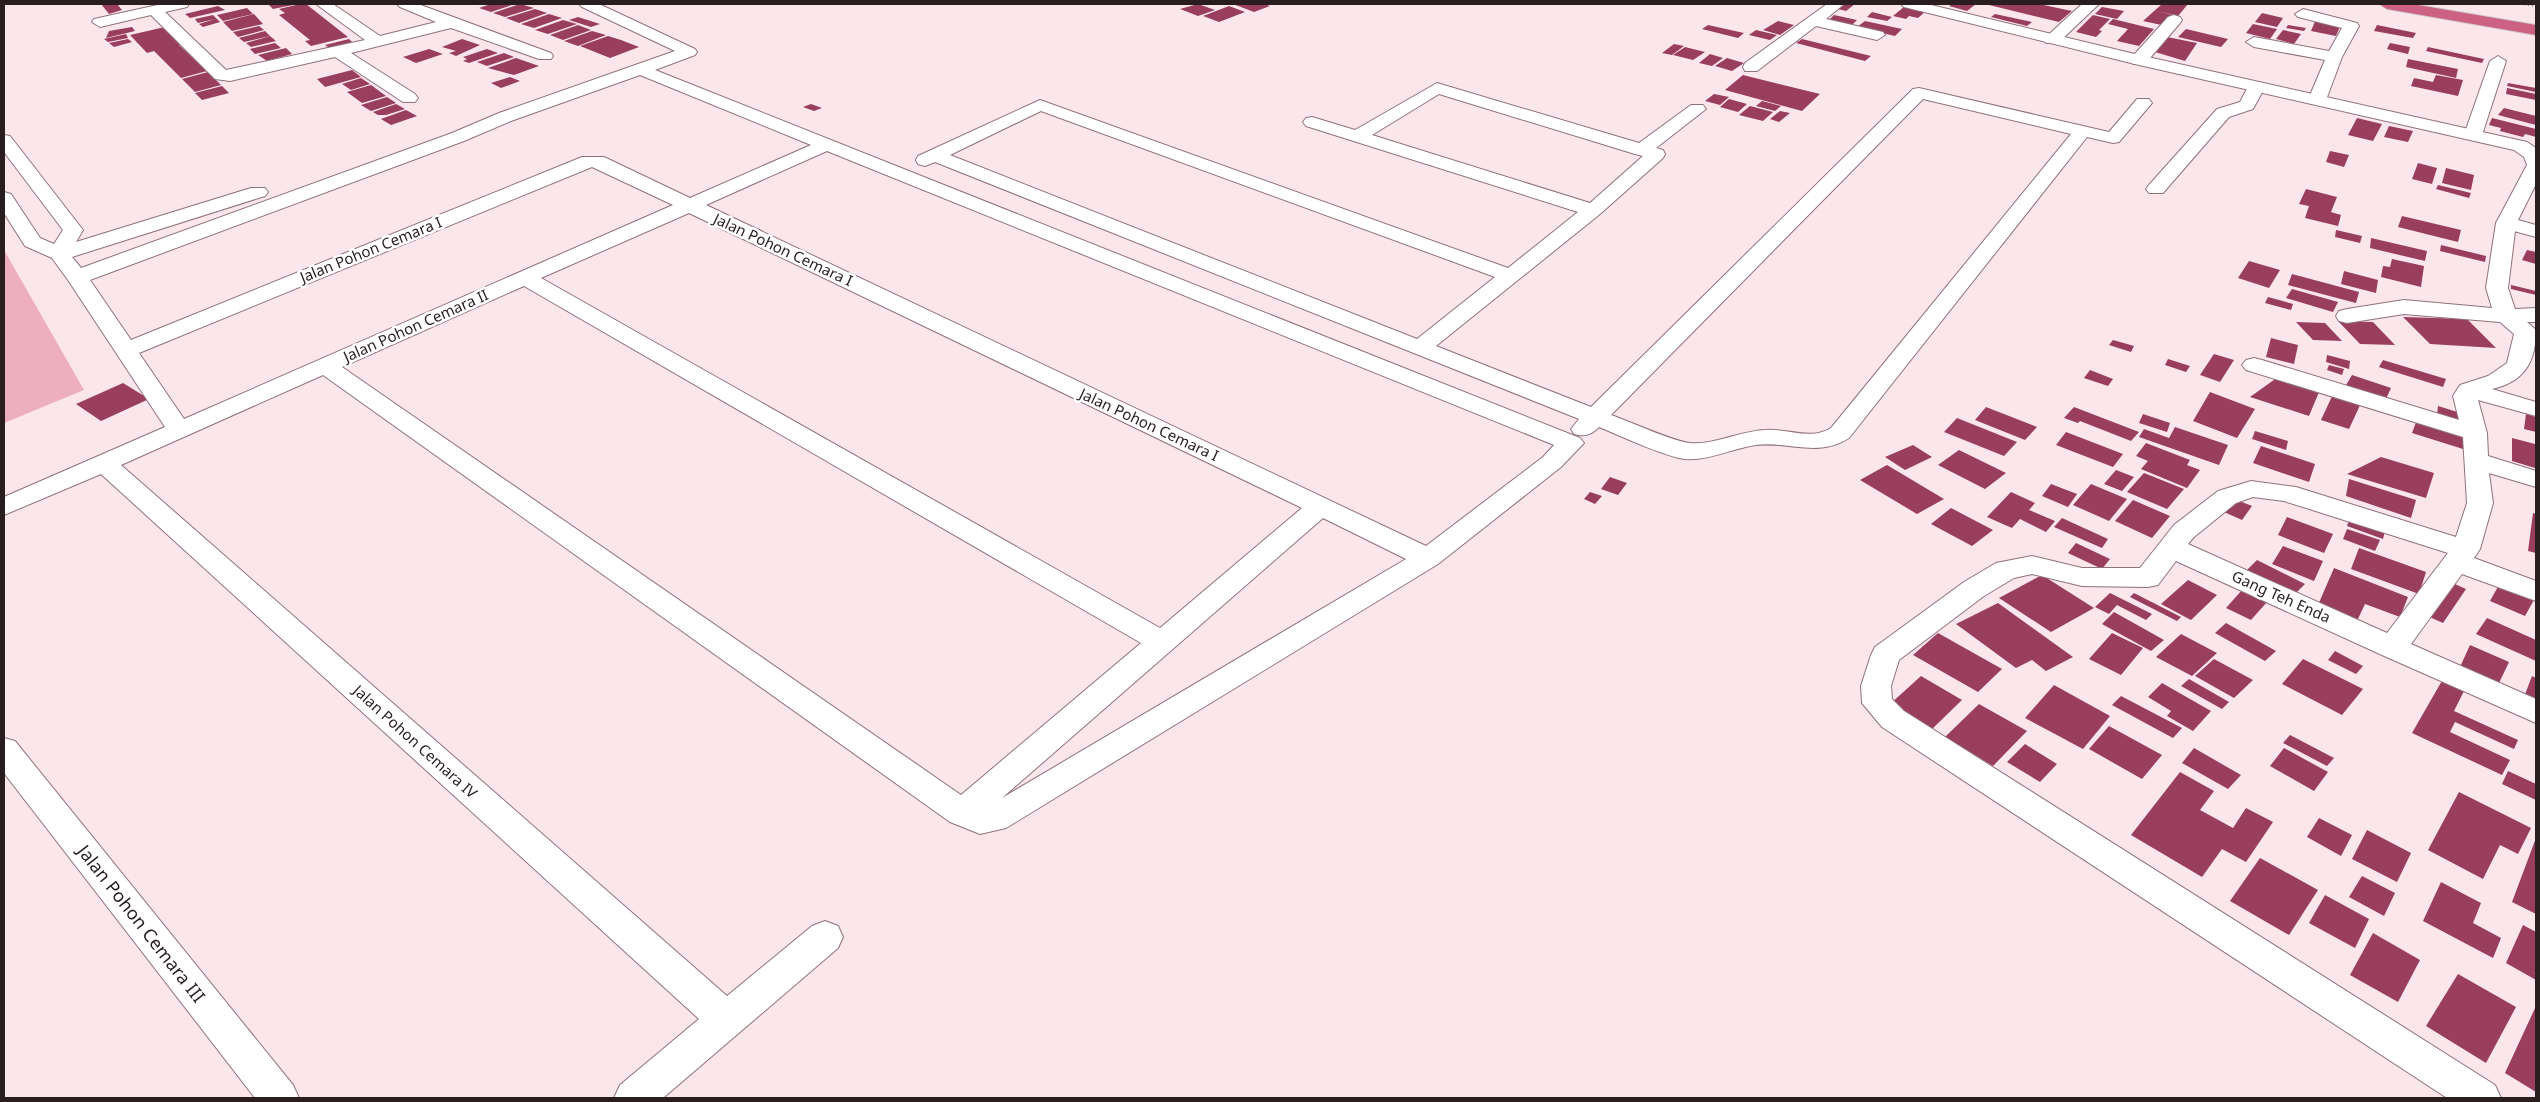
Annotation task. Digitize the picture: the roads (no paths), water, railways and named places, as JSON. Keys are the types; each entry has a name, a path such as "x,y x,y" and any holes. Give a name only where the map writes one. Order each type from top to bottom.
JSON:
{"highway":[{"path":"2387,4 2536,30"},
{"path":"2454,4 2536,19"}],"street":[{"path":"100,22 182,4"},
{"path":"324,4 378,42"},
{"path":"405,4 544,56"},
{"path":"59,254 505,117 689,50 587,4"},
{"path":"1751,67 1836,4"},
{"path":"1909,4 2052,40 2473,136 2534,157 2506,223 2497,288 2526,325 2518,366 2494,382 2477,384 2468,390 2465,396 2475,447 2480,503 2461,555 2392,648"},
{"path":"2052,40 2091,4"},
{"path":"154,10 221,75 247,73 452,23"},
{"path":"2303,14 2351,26 2334,57 2317,100"},
{"path":"2138,60 2174,20"},
{"path":"1813,21 1877,35"},
{"path":"2254,42 2334,57"},
{"path":"338,52 410,98"},
{"path":"2473,136 2498,61"},
{"path":"639,69 1571,443"},
{"path":"2156,189 2223,113 2247,105 2256,87"},
{"path":"1357,136 1437,88 1656,154 1593,210 1420,348"},
{"path":"326,366 962,813 980,821 994,819 1428,558 1552,462 1594,417 1919,93 2082,132 2116,137 2143,103"},
{"path":"898,172 1040,106 1511,276"},
{"path":"1642,150 1697,109"},
{"path":"77,277 458,137 505,117"},
{"path":"1312,122 1593,210"},
{"path":"935,156 1594,417 1685,451 1696,452 1721,444 1766,436 1817,443 1832,440 1840,434 2082,132"},
{"path":"4,140 73,230 59,254"},
{"name":"Jalan Pohon Cemara II","path":"4,507 828,144"},
{"name":"Jalan Pohon Cemara I","path":"127,350 589,161 597,161 1428,558"},
{"path":"4,198 32,242 59,254 77,277 179,430"},
{"path":"2506,223 2536,231"},
{"path":"525,278 1162,642"},
{"path":"2347,316 2416,307 2526,325"},
{"path":"2254,365 2475,447 2536,479"},
{"path":"2468,390 2536,409"},
{"name":"Jalan Pohon Cemara IV","path":"104,463 727,1020"},
{"path":"2481,1098 1893,719 1877,703 1876,686 1886,655 1974,589 2006,570 2032,565 2082,577 2144,579 2150,577 2170,547 2184,531 2227,496 2251,489 2287,493 2461,555 2536,591"},
{"path":"962,813 1321,506"},
{"name":"Gang Teh Enda","path":"2170,547 2536,712"},
{"name":"Jalan Pohon Cemara III","path":"4,750 279,1098"},
{"path":"634,1098 825,937"}],"railway":[{"path":"2524,4 2536,6"}]}
